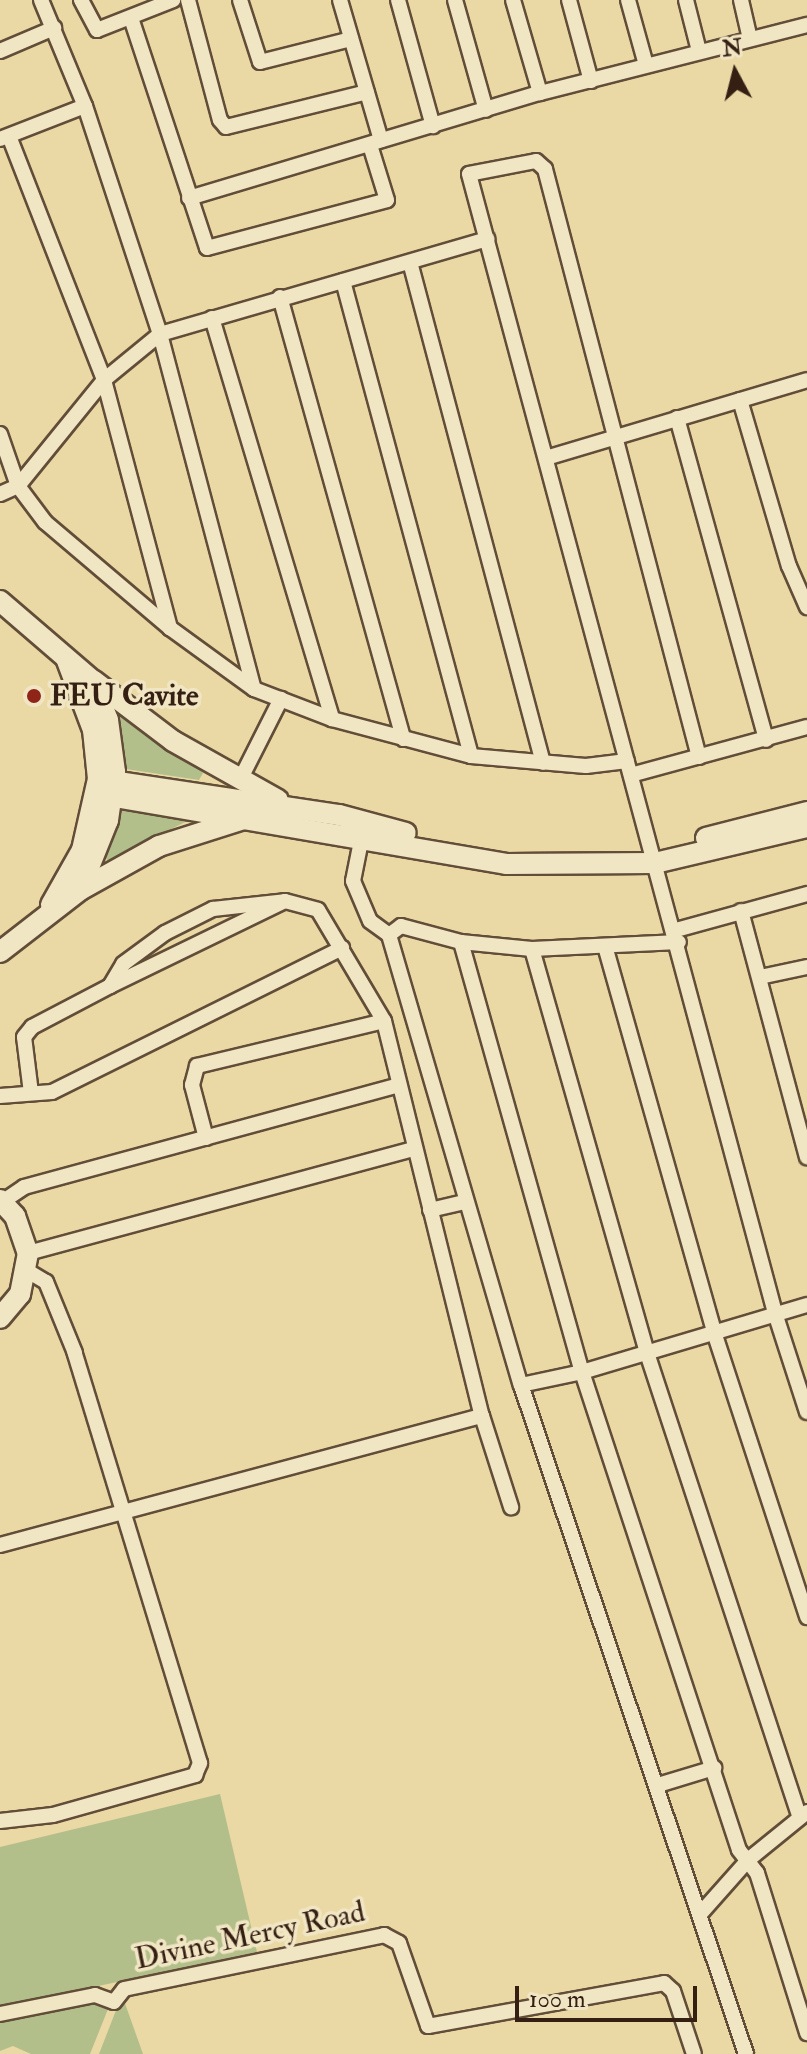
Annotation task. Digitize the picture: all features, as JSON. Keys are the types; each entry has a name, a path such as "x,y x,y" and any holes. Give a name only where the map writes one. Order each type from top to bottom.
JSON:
{"street":[{"path":"41,0 85,106 160,334 254,689"},
{"path":"81,0 97,30 173,0"},
{"path":"188,0 220,120 226,127 367,92"},
{"path":"240,0 260,62 351,39"},
{"path":"131,18 207,248 387,200 367,92 340,0"},
{"path":"398,0 433,126"},
{"path":"455,0 486,110"},
{"path":"513,0 540,93"},
{"path":"569,0 591,81"},
{"path":"628,0 646,65"},
{"path":"686,0 699,51"},
{"path":"741,0 750,38"},
{"path":"189,198 540,93 807,25"},
{"path":"0,51 54,28"},
{"path":"85,106 4,137 104,380 170,628"},
{"path":"699,757 542,164 469,174 653,856 678,936 775,1313 802,1380 807,1412"},
{"path":"0,494 18,486 104,380 160,334 487,239"},
{"path":"410,262 543,763"},
{"path":"343,281 471,756"},
{"path":"280,297 403,739"},
{"path":"212,318 332,719"},
{"path":"546,458 807,380"},
{"path":"740,400 789,566 807,607"},
{"path":"677,418 766,740"},
{"path":"0,434 18,486 45,522 170,628 254,689 332,719 471,756 629,768 699,757 807,727"},
{"path":"0,601 92,680 173,741 292,808"},
{"path":"39,925 82,850 106,788 90,720 65,657"},
{"path":"80,890 95,859 106,788 108,720 92,680"},
{"path":"240,780 281,699"},
{"path":"106,788 292,808 452,845 653,856 807,812"},
{"path":"106,788 362,836 450,858 506,864 653,856 807,827"},
{"path":"0,952 39,925 80,890 159,846 251,817"},
{"path":"362,836 353,881 370,921 389,935 521,1385 746,2054"},
{"path":"389,935 401,926 461,942 532,949 605,946 678,936 741,911 807,894"},
{"path":"31,1093 24,1037 32,1027 285,901"},
{"path":"110,986 123,964 165,933 213,909 285,901 318,910 384,1021 397,1086 482,1416 511,1507"},
{"path":"741,911 807,1157"},
{"path":"461,942 582,1372 739,1850 757,1873 807,2033"},
{"path":"605,946 714,1332 807,1617"},
{"path":"0,1096 52,1092 342,948"},
{"path":"532,949 647,1353 803,1814 748,1860 701,1913"},
{"path":"760,977 807,967"},
{"path":"206,1138 192,1085 197,1066 384,1021"},
{"path":"0,1821 53,1815 195,1775 200,1763 75,1353 46,1282 28,1262 15,1216 1,1201 24,1187 397,1086"},
{"path":"28,1262 414,1149"},
{"path":"430,1210 466,1202"},
{"path":"0,1318 20,1294 28,1262"},
{"path":"521,1385 582,1372 807,1305"},
{"path":"0,1545 482,1416"},
{"path":"658,1785 714,1768"},
{"name":"Divine Mercy Road","path":"0,2014 95,1995 114,2002 130,1987 335,1945 393,1937 399,1943 422,2021 435,2028 664,1983 673,1991 694,2054"}],"green space":[{"path":"120,711 197,765 203,773 199,780 119,768 111,713"},
{"path":"121,800 193,818 108,861 103,854"},
{"path":"220,1794 257,1952 0,2007 0,1847"},
{"path":"122,1995 143,2054 99,2054"},
{"path":"91,2001 110,2004 90,2054 31,2054 13,2046 0,2051 0,2021"}],"place":[{"name":"FEU Cavite","path":"34,696"}]}
